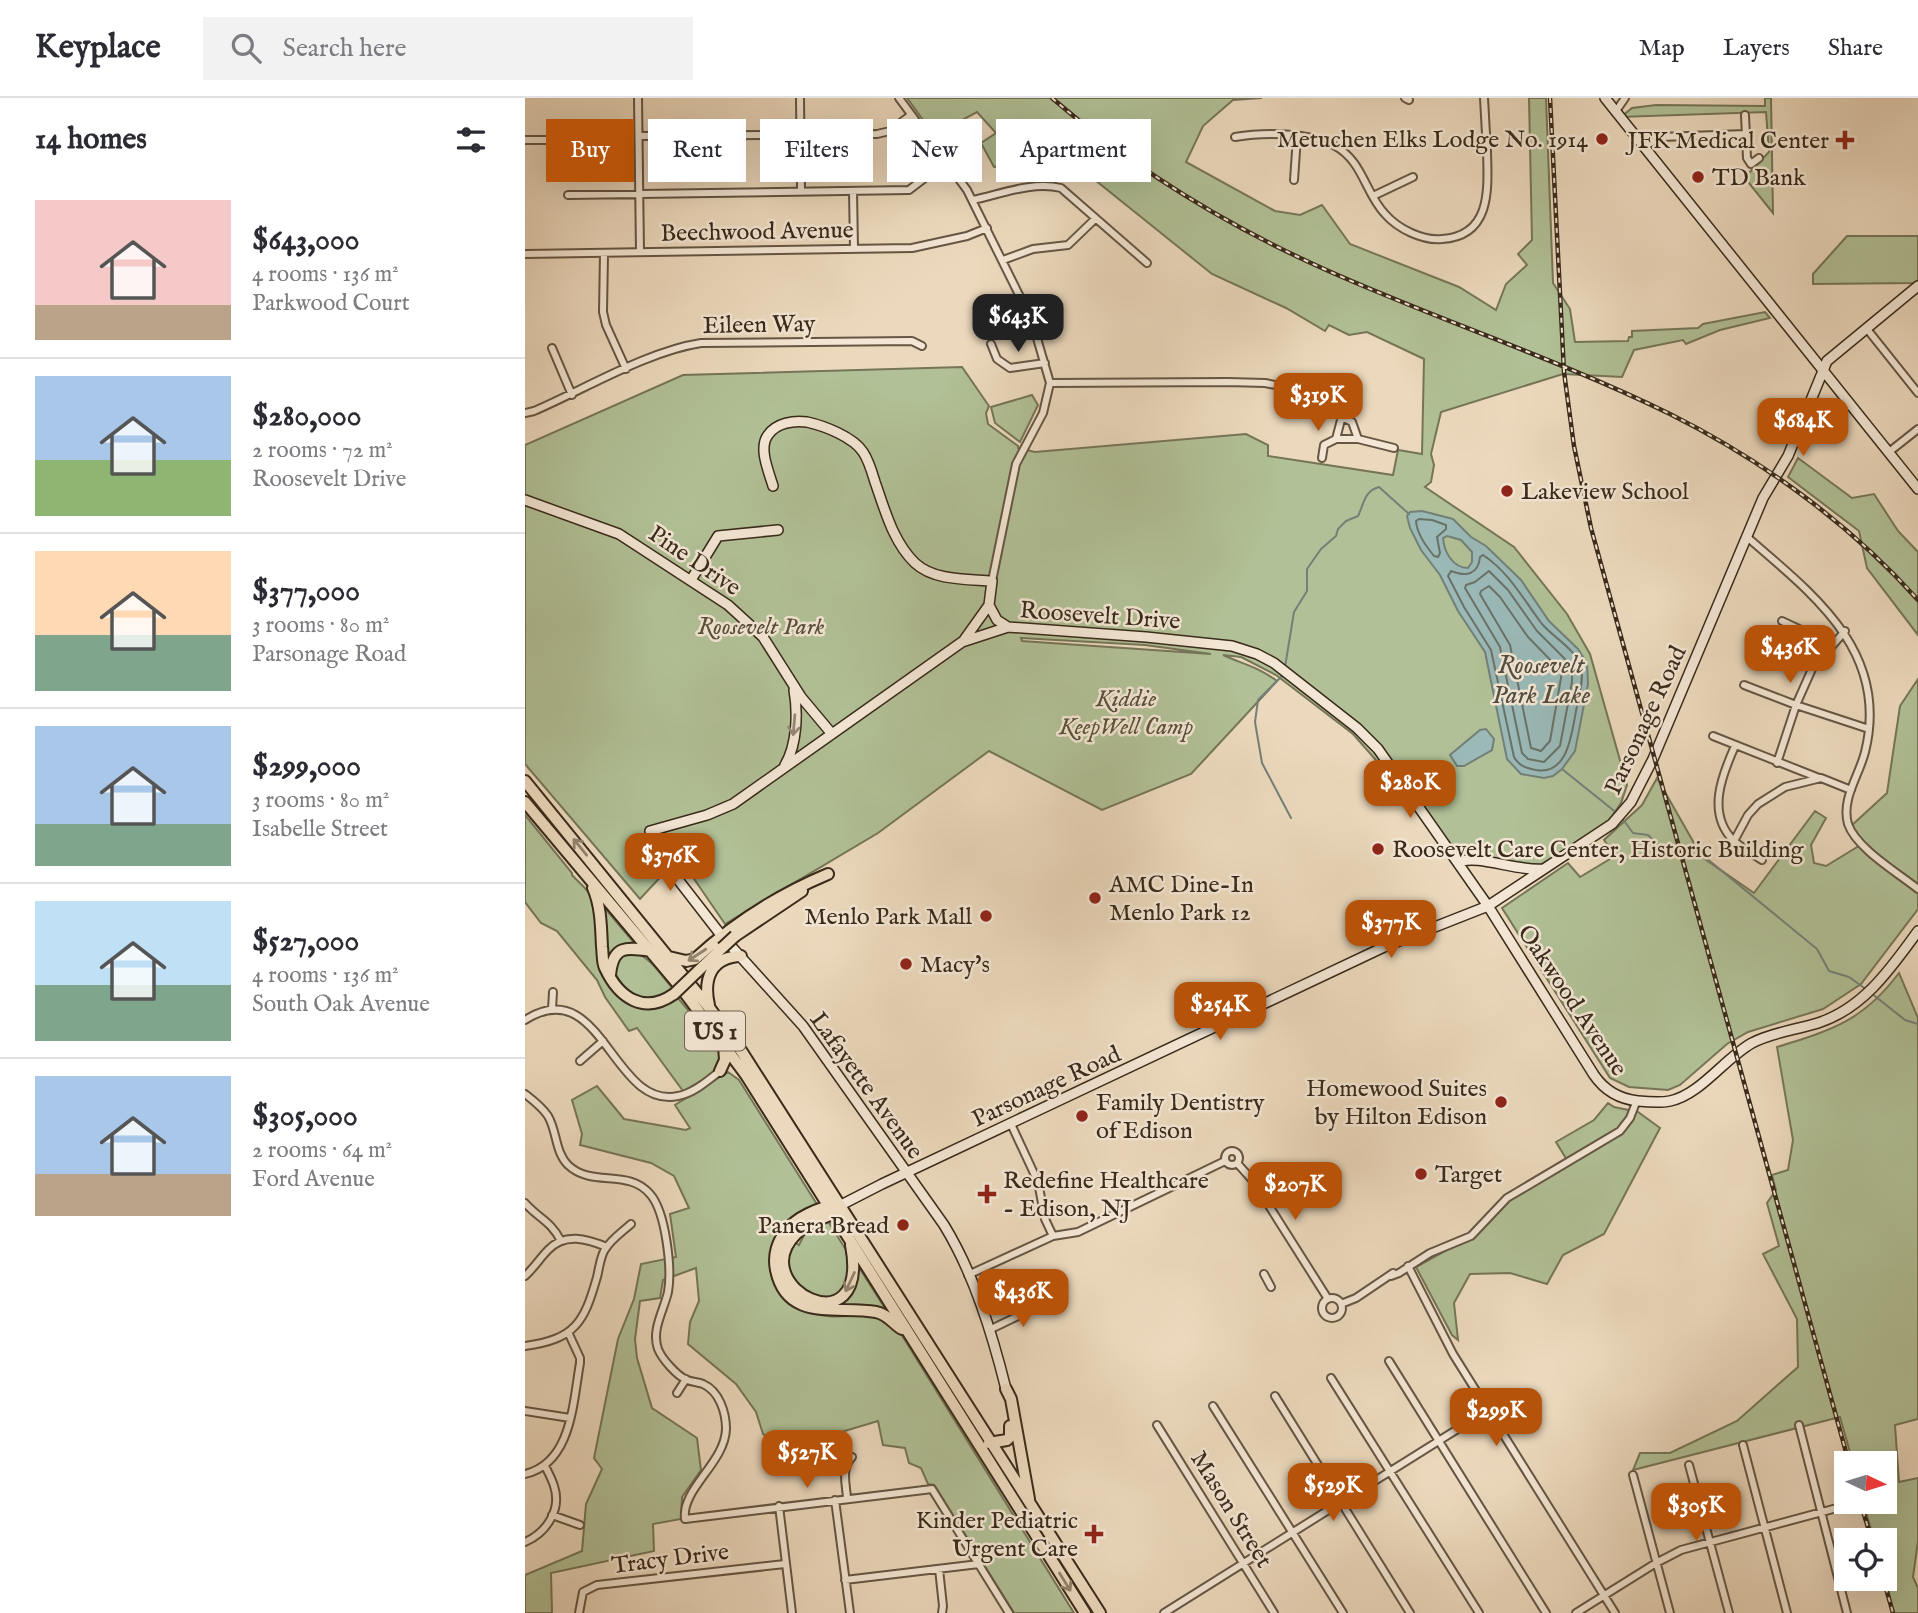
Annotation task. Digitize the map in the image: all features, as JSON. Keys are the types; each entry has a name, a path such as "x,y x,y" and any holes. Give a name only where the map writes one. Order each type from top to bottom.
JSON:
{"highway":[{"name":"US 1","path":"525,781 709,1007 767,1089 850,1239 1081,1611"},
{"name":"US 1","path":"525,802 651,951 746,1075 1100,1613"},
{"path":"582,870 596,894 604,964 610,975 622,993 637,1002 658,1003 674,994 735,936 828,874 791,889 721,935 691,961 669,957"},
{"path":"610,975 612,962 618,952 631,948 651,951"},
{"path":"709,1007 706,989 711,972 724,960 741,956"},
{"path":"720,1071 725,1060 723,1043"},
{"path":"720,1071 730,1070 746,1075"},
{"path":"835,1208 798,1231 787,1246 785,1268 797,1292 820,1302 834,1300 846,1292 855,1272 850,1239"},
{"path":"835,1208 797,1220 783,1235 776,1250 775,1264 782,1287 791,1298 809,1307 874,1311 887,1316 899,1328 909,1333"},
{"path":"989,1443 1004,1442 1010,1437 1006,1389"},
{"path":"1006,1389 1011,1399 1026,1488 1032,1508"}],"street":[{"path":"638,98 640,252"},
{"path":"800,98 800,119"},
{"path":"899,98 914,119"},
{"path":"1235,137 1260,133 1326,141 1342,150 1356,164 1387,217 1421,236 1432,239 1451,238 1470,229 1481,216 1487,200 1484,98"},
{"path":"1605,98 1918,489"},
{"path":"1616,111 1625,98"},
{"path":"873,133 884,133 911,115"},
{"path":"1745,115 1747,158 1751,164 1759,158"},
{"path":"639,136 760,134"},
{"path":"1646,148 1656,139 1746,134"},
{"path":"1294,180 1297,136"},
{"path":"525,141 546,140"},
{"path":"1373,196 1413,177"},
{"path":"801,182 801,191"},
{"path":"568,195 909,190 920,182"},
{"path":"961,182 973,200 1032,321 1049,383 1043,413 1016,464 989,605 963,642"},
{"path":"973,200 1024,188 1054,187 1069,194 1147,263"},
{"path":"853,191 854,249"},
{"path":"1003,260 1033,249 1069,245 1095,219"},
{"name":"Beechwood Avenue","path":"525,254 920,248 987,228"},
{"path":"604,254 603,312 626,369"},
{"path":"1823,370 1827,361 1918,286"},
{"path":"1867,329 1918,393"},
{"name":"Eileen Way","path":"525,413 684,346 912,341 922,346"},
{"path":"991,344 997,359 1010,368 1045,363"},
{"path":"552,348 572,395"},
{"name":"Parsonage Road","path":"835,1208 1384,947 1488,906 1620,816 1634,797 1656,753 1763,498 1788,456 1823,370"},
{"path":"1049,383 1265,383 1285,387 1352,422 1358,439"},
{"path":"1336,439 1342,416"},
{"path":"773,486 764,447 769,433 796,421 822,427 849,439 863,451 895,534 917,564 941,576 992,581"},
{"path":"1889,452 1918,429"},
{"path":"1322,458 1324,445 1336,439 1358,439 1394,448"},
{"name":"Pine Drive","path":"525,500 619,534 728,605 756,628 771,646 809,708 832,734"},
{"path":"691,580 717,536 778,530"},
{"path":"1747,537 1826,608 1845,631 1865,678 1870,708 1863,761 1847,801 1849,827 1861,843 1918,889"},
{"path":"989,605 997,620 1008,627"},
{"path":"1782,621 1831,644"},
{"name":"Roosevelt Drive","path":"650,831 724,809 963,642 1008,627 1146,637 1232,646 1257,654 1281,668 1372,742 1488,906"},
{"path":"1777,763 1796,705 1812,670 1831,644 1845,631"},
{"path":"782,769 789,758 795,719 795,699 790,679"},
{"path":"1744,685 1869,729"},
{"path":"1713,736 1851,790"},
{"path":"1735,746 1722,775 1720,816 1734,841 1762,860"},
{"path":"1734,841 1748,815 1771,794 1785,787 1821,778"},
{"name":"Lafayette Avenue","path":"650,831 675,877 721,935 803,1026 951,1237 989,1330 1006,1389"},
{"path":"1458,862 1474,859 1530,869 1546,868"},
{"name":"Oakwood Avenue","path":"1488,906 1599,1082 1609,1092 1637,1100 1671,1101 1686,1095 1751,1044 1773,1034 1820,1022 1860,1000 1876,986 1918,931"},
{"path":"552,992 552,1009"},
{"path":"525,1020 534,1014 552,1009 571,1012 603,1041 638,1085 654,1095 667,1097 685,1094 720,1071"},
{"path":"580,1061 603,1041"},
{"path":"525,1094 548,1115 561,1154 569,1166 580,1174 593,1178 631,1181 642,1186 657,1202 666,1239 669,1268 669,1288 658,1322 659,1350 686,1379 704,1384 717,1396 725,1414 726,1431 723,1444 687,1500 685,1519 932,1489 1009,1613"},
{"path":"1341,1304 1430,1253 1471,1236 1507,1198 1620,1131 1630,1118 1637,1100"},
{"path":"1011,1124 1038,1182 1045,1219 1053,1236"},
{"path":"1225,1161 1225,1154 1234,1151 1238,1156 1237,1163 1254,1182 1328,1299"},
{"path":"968,1275 1053,1236 1081,1229 1225,1161"},
{"path":"1225,1161 1231,1166 1237,1163"},
{"path":"525,1203 533,1212 547,1220 561,1241"},
{"path":"525,1346 548,1341 568,1332 579,1323 587,1310 603,1253 631,1224"},
{"path":"525,1276 549,1248 561,1241 578,1237 607,1247"},
{"path":"1408,1266 1453,1353 1615,1613"},
{"path":"1263,1274 1271,1287"},
{"path":"1328,1299 1337,1299 1341,1304 1340,1314 1335,1317 1328,1317 1323,1313 1322,1306 1328,1299"},
{"path":"989,1330 1045,1303"},
{"path":"525,1474 545,1466 564,1442 580,1358 568,1332"},
{"path":"1389,1360 1546,1613"},
{"path":"1331,1378 1479,1613"},
{"path":"677,1393 686,1379"},
{"path":"1275,1396 1410,1613"},
{"path":"1213,1406 1343,1613"},
{"path":"1164,1613 1177,1610 1243,1563 1488,1410"},
{"path":"525,1411 570,1418"},
{"name":"Mason Street","path":"1157,1425 1274,1613"},
{"path":"1799,1426 1847,1613"},
{"path":"723,1444 731,1446"},
{"path":"1743,1445 1787,1613"},
{"path":"847,1498 845,1467 852,1457"},
{"path":"1689,1465 1729,1613"},
{"path":"525,1542 545,1529 552,1514 556,1494 545,1466"},
{"path":"1633,1475 1670,1613"},
{"path":"835,1500 850,1613"},
{"path":"779,1506 792,1613"},
{"path":"1576,1613 1681,1550 1834,1510"},
{"path":"552,1514 580,1525"},
{"name":"Tracy Drive","path":"579,1613 583,1592 597,1586 785,1564"},
{"path":"845,1580 979,1564"},
{"path":"939,1569 942,1613"}],"green space":[{"name":"Roosevelt Park","path":"907,98 1262,98 1233,100 1203,126 1186,162 1275,211 1300,215 1322,205 1350,244 1459,287 1496,310 1506,284 1527,265 1518,254 1532,240 1529,98 1546,98 1553,283 1570,309 1575,342 1628,341 1629,337 1632,337 1632,331 1698,328 1703,324 1765,312 1770,318 1720,330 1686,344 1683,340 1634,350 1622,377 1563,374 1441,412 1431,454 1434,465 1431,482 1425,487 1514,547 1567,614 1590,654 1627,785 1621,803 1607,823 1540,865 1513,863 1443,848 1389,775 1353,734 1276,675 1241,657 1223,655 1277,681 1191,774 1102,810 989,751 878,833 725,924 679,857 640,899 525,764 525,445 683,375 962,367 989,406 986,413 988,424 1018,448 1035,452 1246,434 1268,445 1268,456 1393,475 1398,450 1422,454 1424,359 1367,332 1349,335 1329,325 1325,331 1286,308 1212,274 1098,182 1151,182 1151,119 996,119 996,133 977,112 964,119 922,119","holes":["1021,638 1145,645 1211,654 1022,641"]},
{"path":"1765,98 1771,98 1773,213 1748,182 1748,174 1769,152 1766,112 1621,117 1632,108 1656,105 1765,106"},
{"name":"Roosevelt Park","path":"996,133 996,167 994,167 982,142"},
{"path":"1847,236 1918,236 1918,283 1813,284 1813,274"},
{"path":"1032,395 1038,405 1020,442 995,423 991,407"},
{"path":"1798,458 1852,498 1874,494 1898,531 1918,552 1918,635 1867,568 1859,531 1788,477"},
{"path":"1918,679 1918,909 1861,984 1823,1009 1748,1032 1727,1044 1680,1085 1668,1090 1629,1087 1610,1078 1502,908 1568,863 1580,877 1615,856 1604,840 1642,805 1657,778 1702,857 1754,893 1815,811 1826,818 1811,845 1814,863 1826,866 1862,844 1850,827 1887,793 1900,706"},
{"path":"525,815 593,899 601,969 612,989 627,1003 648,1009 659,1008 678,998 723,1059 716,1070 706,1078 683,1091 637,1028 629,1031 605,997 597,980 557,931 541,923 525,902"},
{"path":"603,906 636,945 607,963"},
{"path":"626,951 647,959 673,989 663,995 646,999 632,994 614,971 617,960"},
{"path":"1899,973 1918,1018 1918,1419 1895,1425 1897,1451 1850,1451 1840,1417 1633,1470 1640,1453 1670,1453 1737,1421 1798,1367 1797,1319 1763,1254 1779,1246 1767,1203 1776,1190 1772,1175 1788,1170 1793,1140 1777,1047 1845,1022 1886,989"},
{"path":"728,1072 739,1080 818,1206 788,1221 776,1237 770,1267 779,1291 798,1308 812,1313 837,1317 872,1315 881,1317 898,1329 1074,1613 1014,1613 934,1485 928,1484 921,1468 909,1463 905,1448 883,1445 878,1421 828,1436 777,1458 771,1440 763,1434 756,1412 736,1384 688,1344 690,1322 699,1301 696,1268 663,1280 660,1298 640,1301 635,1339 637,1358 652,1408 697,1438 701,1470 682,1497 681,1519 653,1524 654,1551 551,1573 552,1613 525,1613 525,1575 582,1551 586,1504 602,1469 594,1458 618,1339 634,1299 641,1264 676,1257 670,1214 689,1208 674,1176 651,1163 580,1145 582,1134 572,1100 597,1086 624,1119 686,1130 690,1128 675,1105"},
{"path":"1608,1103 1614,1107 1638,1112 1660,1128 1604,1234 1563,1255 1547,1284 1510,1273 1470,1274 1454,1303 1458,1340 1452,1335 1416,1267 1474,1235 1507,1198 1567,1160 1556,1142 1594,1120"},
{"path":"828,1221 846,1250 850,1278 837,1296 822,1299 807,1293 795,1282 788,1269 788,1262 794,1242 799,1245 805,1233"},
{"path":"858,1269 888,1313 824,1306 855,1282"},
{"path":"1897,1454 1899,1482 1918,1478 1918,1541 1913,1577 1918,1588 1918,1613 1894,1613 1888,1591 1897,1591 1897,1528 1871,1528 1866,1514 1897,1514"}],"water":[{"name":"Roosevelt Park Lake","path":"1422,511 1453,519 1471,537 1486,546 1521,580 1549,621 1578,649 1587,663 1588,684 1575,751 1562,769 1553,776 1544,778 1521,774 1507,759 1485,652 1458,611 1440,575 1421,550 1410,528 1407,516 1410,512","holes":["1447,536 1461,540 1472,552 1472,562 1468,568 1458,565 1450,558 1443,538"]},
{"path":"1486,729 1494,739 1492,750 1464,766 1457,766 1450,755 1480,730"}],"waterway":[{"path":"1285,667 1294,612 1307,591 1307,569 1321,549 1336,536 1338,529 1346,521 1358,516 1365,498 1379,487 1409,514"},
{"path":"1282,676 1258,700 1255,722 1262,763 1291,818"},
{"path":"1562,769 1618,814"},
{"path":"1622,818 1633,833 1648,835 1661,848 1689,847 1700,853 1817,949 1829,971 1849,977 1867,990"},
{"path":"1871,993 1905,1020 1918,1024"}],"railway":[{"path":"1052,98 1148,171 1216,214 1287,252 1367,288 1628,394 1704,432 1803,495 1863,545 1918,600"},
{"path":"1550,98 1564,372 1574,446 1591,528 1846,1451"},
{"path":"1864,1514 1868,1528"},
{"path":"1887,1591 1893,1613"}],"place":[{"name":"Metuchen Elks Lodge No. 1914","path":"1602,139"},
{"name":"JFK Medical Center","path":"1845,140"},
{"name":"TD Bank","path":"1698,177"},
{"name":"Lakeview School","path":"1507,491"},
{"name":"Roosevelt Care Center, Historic Building","path":"1378,849"},
{"name":"AMC Dine-In Menlo Park 12","path":"1095,898"},
{"name":"Menlo Park Mall","path":"986,916"},
{"name":"Macy's","path":"906,964"},
{"name":"Homewood Suites by Hilton Edison","path":"1501,1102"},
{"name":"Family Dentistry of Edison","path":"1082,1116"},
{"name":"Target","path":"1421,1174"},
{"name":"Redefine Healthcare - Edison, NJ","path":"987,1194"},
{"name":"Panera Bread","path":"903,1225"},
{"name":"Kinder Pediatric Urgent Care","path":"1094,1534"}],"park label":[{"name":"Kiddie KeepWell Camp","path":"1126,712"}]}
